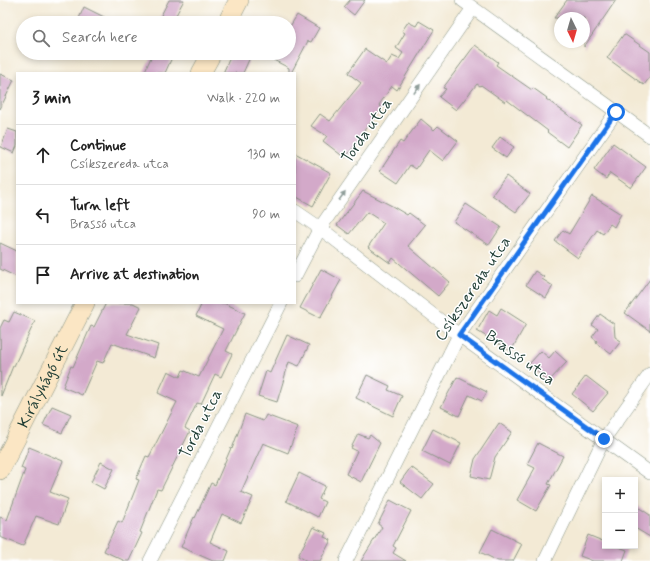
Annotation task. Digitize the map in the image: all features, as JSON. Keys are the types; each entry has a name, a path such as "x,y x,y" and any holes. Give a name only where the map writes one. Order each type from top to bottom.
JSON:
{"street":[{"path":"231,16 239,0"},
{"path":"462,0 650,136"},
{"name":"Torda utca","path":"296,274 320,228 473,8"},
{"path":"202,72 208,60"},
{"name":"Csíkszereda utca","path":"346,561 459,335 616,112"},
{"name":"Brassó utca","path":"296,212 320,228 459,335 650,473"},
{"name":"Királyhágó út","path":"2,461 84,304"},
{"name":"Torda utca","path":"150,561 280,304"},
{"path":"545,561 604,439 650,374"}],"building":[{"path":"169,0 184,0 176,15 178,16 161,16"},
{"path":"350,0 365,0 354,15 344,7"},
{"path":"567,0 616,0 590,38 590,12 558,12"},
{"path":"84,7 102,16 80,16"},
{"path":"297,15 319,28 311,42 308,41 292,72 289,72 289,68 274,60 296,60"},
{"path":"419,21 434,30 397,90 392,86 379,105 382,108 358,138 360,139 345,158 323,141 327,136 311,126 320,114 330,121 361,83 348,73 365,49 387,64 392,56 399,59 403,53 396,48 405,33 402,31 408,22 416,26"},
{"path":"624,34 650,52 650,77 644,85 607,58"},
{"path":"475,45 498,62 496,65 532,90 533,88 582,125 567,147 507,100 505,102 481,85 480,86 477,84 456,110 439,97 446,89 443,88"},
{"path":"150,60 171,60 165,72 144,72"},
{"path":"229,60 249,60 243,72 223,72"},
{"path":"0,74 14,80 0,109"},
{"path":"421,119 434,130 438,126 458,141 443,161 429,150 416,169 410,165 398,183 380,171 400,141 403,143"},
{"path":"8,129 16,132 16,148 14,153 1,147"},
{"path":"500,137 514,147 506,158 492,148"},
{"path":"613,143 646,167 631,188 610,173 606,179 594,170"},
{"path":"296,154 331,173 313,206 296,197"},
{"path":"506,176 530,194 516,212 492,195"},
{"path":"363,191 407,215 409,213 425,225 408,246 450,282 438,296 393,258 390,263 368,247 384,223 367,212 349,234 337,225"},
{"path":"592,196 621,214 614,227 610,224 603,234 597,230 578,258 555,241 563,230 569,234"},
{"path":"466,204 501,227 489,245 454,222"},
{"path":"0,243 16,251 16,277 0,269"},
{"path":"321,269 341,280 320,318 300,308"},
{"path":"535,271 544,277 542,279 553,286 546,298 526,285"},
{"path":"650,279 650,331 625,313"},
{"path":"106,304 135,304 141,307 127,334 158,345 154,358 112,343 103,363 97,361 82,395 63,387 71,366 73,367 91,326 94,327"},
{"path":"202,304 226,304 245,313 226,351 232,354 221,377 215,374 201,404 197,403 185,428 190,431 161,490 157,489 140,532 142,533 129,561 125,561 104,551 118,521 122,523 139,480 136,479 146,456 149,457 177,402 158,393 168,371 180,377 183,370 199,377 223,329 196,316"},
{"path":"501,308 526,324 511,351 477,331 489,310 497,315"},
{"path":"14,312 35,321 13,366 1,396 0,328 4,320 9,322"},
{"path":"600,314 614,324 615,337 621,341 611,354 596,343 597,341 592,337 598,329 592,325"},
{"path":"287,335 309,345 299,366 289,362 277,402 258,396 266,371 270,373"},
{"path":"541,351 549,358 555,351 567,362 548,382 529,364"},
{"path":"367,375 390,386 388,390 402,396 393,416 356,398"},
{"path":"586,376 608,393 593,411 572,394"},
{"path":"457,377 487,392 482,401 469,395 459,416 441,407"},
{"path":"52,406 71,414 62,433 43,425"},
{"path":"245,414 263,421 266,415 298,427 288,453 263,443 241,492 253,497 241,523 222,514 210,542 229,551 225,561 213,561 181,547 211,483 215,485 231,448 232,449"},
{"path":"499,423 512,432 495,457 489,480 471,476 475,459"},
{"path":"433,429 461,443 450,465 422,451"},
{"path":"358,434 368,438 370,435 380,443 361,482 346,474 357,451 351,448"},
{"path":"538,443 563,456 548,484 551,485 536,511 517,500 535,468 527,464"},
{"path":"29,447 63,461 50,492 68,499 59,524 36,516 23,546 0,537 0,517 7,520 25,470 21,468"},
{"path":"101,462 114,469 104,489 91,482"},
{"path":"411,467 434,484 422,499 400,482"},
{"path":"299,473 325,486 319,499 325,502 318,517 286,501"},
{"path":"390,500 411,511 393,546 396,548 393,553 406,561 361,561 382,527 378,524"},
{"path":"638,507 650,515 650,537 638,530"},
{"path":"313,527 326,533 324,537 331,540 320,561 307,561 298,556"},
{"path":"492,529 522,544 513,561 498,561 480,552"},
{"path":"588,535 602,541 602,549 627,550 623,561 593,561 580,556"}],"route":[{"path":"604,439 459,335 616,112"}]}
